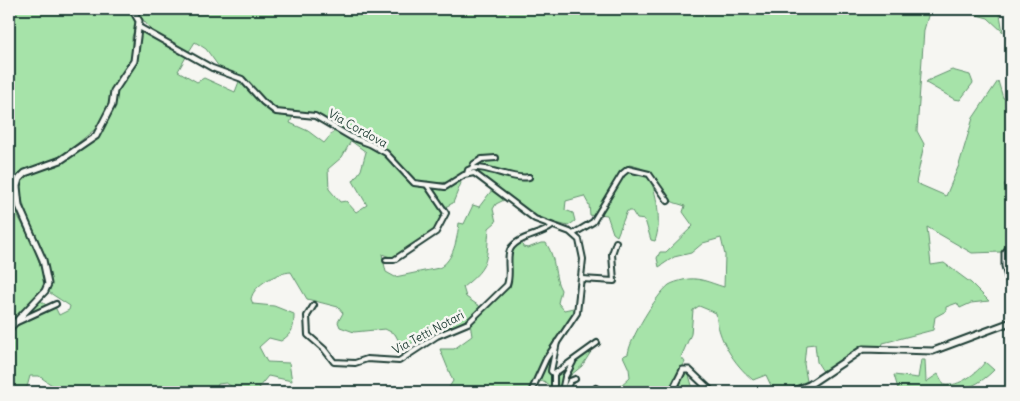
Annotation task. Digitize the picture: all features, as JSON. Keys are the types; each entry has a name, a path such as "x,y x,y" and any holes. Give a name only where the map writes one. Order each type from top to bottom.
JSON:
{"street":[{"path":"9,329 45,291 48,284 43,260 19,206 17,186 19,179 26,172 61,160 96,136 112,105 114,91 134,61 139,21 132,9"},
{"name":"Via Cordova","path":"139,26 212,68 242,79 263,102 276,112 315,116 351,137 370,144 386,153 414,184 445,187 467,174 472,168"},
{"path":"496,158 482,159 474,164 472,168 516,178 529,178"},
{"path":"573,234 593,222 622,174 628,169 649,174 668,202"},
{"path":"467,174 474,173 535,219 573,234 579,240 583,259 577,313 557,342 531,392"},
{"path":"1011,180 1009,185 1011,189"},
{"path":"386,260 394,260 439,228 446,213 427,185"},
{"name":"Via Tetti Notari","path":"314,305 307,316 308,335 324,349 334,362 354,362 367,359 399,361 437,336 474,319 509,279 509,254 512,248 518,242 552,227"},
{"path":"582,279 614,281 612,254 616,242"},
{"path":"1011,247 1005,253 1005,266 1011,288"},
{"path":"14,323 56,304"},
{"path":"791,392 809,385 863,350 933,351 1011,322"},
{"path":"554,392 554,374 551,371 551,366 557,342"},
{"path":"554,374 597,343"},
{"path":"574,360 565,377 562,391 565,391 570,381 575,379"},
{"path":"672,392 683,370 689,370 712,392"}],"green space":[{"path":"9,9 129,9 136,24 132,37 132,54 129,64 112,91 107,111 99,126 63,155 22,172 15,183 15,199 19,218 34,246 45,281 41,291 9,324"},
{"path":"135,9 930,9 924,30 917,131 924,144 916,183 946,196 959,165 973,118 998,81 1003,98 1011,98 1011,176 1007,185 1011,191 1011,240 1008,241 1001,252 972,253 927,227 931,265 944,263 971,283 989,301 971,303 960,308 957,303 946,307 946,311 935,317 933,330 883,343 882,347 865,346 824,373 817,362 815,344 806,345 804,364 807,381 789,390 774,392 766,375 753,380 739,366 723,341 716,313 699,306 693,310 691,334 681,357 685,362 670,392 597,392 599,389 619,387 630,377 629,369 623,356 628,354 633,338 651,307 669,285 683,280 694,279 704,280 724,287 725,255 721,238 703,243 691,253 674,257 659,267 657,258 660,252 666,252 693,226 683,212 685,206 670,200 654,178 638,167 629,165 622,172 594,216 590,215 589,205 584,196 566,201 565,210 573,213 575,221 568,226 537,218 511,197 507,198 472,172 469,172 449,182 434,183 432,187 447,188 460,181 461,183 453,203 443,208 445,213 435,232 393,258 382,254 386,272 395,277 439,268 448,260 451,254 456,242 459,223 464,224 473,205 479,207 492,190 504,200 496,204 493,209 496,222 489,228 487,254 483,267 463,287 466,297 482,308 469,320 402,347 395,334 385,329 354,332 340,327 338,322 343,313 338,307 307,299 291,272 273,277 261,284 251,299 253,304 274,306 294,314 293,327 288,335 281,341 269,338 259,347 267,362 289,363 292,381 268,376 259,387 265,392 232,392 231,386 226,383 218,384 216,392 62,392 39,376 30,376 27,387 18,392 9,390 9,334 40,300 47,306 55,307 59,315 69,310 70,306 47,291 49,277 47,263 25,209 21,195 21,181 33,172 57,166 94,139 103,129 110,117 121,82 131,69 138,34 141,30 186,57 178,71 197,82 204,78 235,92 240,79 264,104 276,112 293,116 290,123 308,131 324,143 335,130 364,144 322,116 283,112 271,107 251,85 237,74 222,71 206,49 195,42 188,53 154,34","holes":["351,141 366,152 361,170 353,181 367,205 356,212 346,201 340,202 329,189 328,169 342,157"]},
{"path":"955,9 999,9 1003,32 988,18"},
{"path":"952,70 970,75 973,83 960,100 954,99 926,83"},
{"path":"629,170 648,175 654,190 658,207 658,225 655,241 651,240 645,220 637,219 632,211 627,211 617,236 613,233 607,215 599,214 623,175"},
{"path":"521,241 523,247 528,248 546,243 552,255 561,290 558,303 564,310 578,307 571,322 545,359 528,392 446,392 453,381 440,349 454,349 472,336 470,323 494,302 506,287 510,256"},
{"path":"594,347 582,366 571,375 561,392 555,391 544,381 538,382 554,348 548,368 551,373 555,374"},
{"path":"921,360 925,360 926,382 938,374 944,385 961,382 977,371 985,362 994,370 972,386 961,390 937,393 899,392 894,375 918,378"},
{"path":"684,370 688,372 694,392 673,392"}]}
